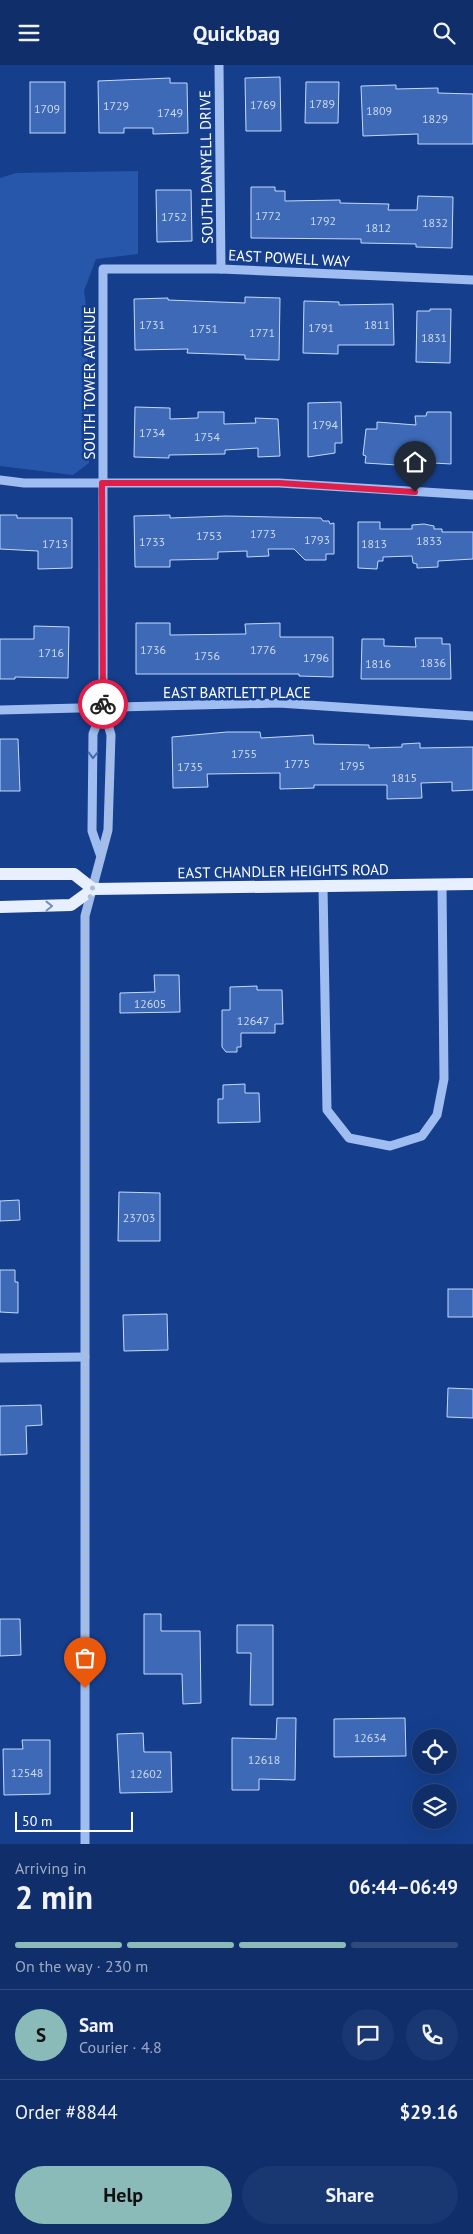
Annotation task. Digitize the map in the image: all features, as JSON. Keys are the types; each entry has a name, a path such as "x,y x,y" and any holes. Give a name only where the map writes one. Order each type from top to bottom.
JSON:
{"main road":[{"path":"0,874 74,874 93,889 71,905 0,907"},
{"name":"EAST CHANDLER HEIGHTS ROAD","path":"93,889 323,887 473,883"}],"street":[{"name":"SOUTH DANYELL DRIVE","path":"219,65 221,269"},
{"name":"EAST POWELL WAY","path":"103,269 221,269 473,280"},
{"name":"SOUTH TOWER AVENUE","path":"85,1844 85,916 100,854 108,830 111,735 103,707 103,269"},
{"path":"0,480 24,483 279,483 473,495"},
{"name":"EAST BARTLETT PLACE","path":"0,710 279,703 473,716"},
{"name":"SOUTH TOWER AVENUE","path":"100,854 92,831 93,734 103,707"},
{"path":"323,887 327,1110 350,1138 390,1146 422,1136 437,1115 444,1079 442,885"},
{"path":"0,1358 84,1357"}],"shaded area":[{"path":"138,171 138,254 96,259 84,291 87,313 89,463 73,475 0,466 0,178 16,173"}],"building":[{"path":"280,77 281,131 246,131 245,78"},
{"path":"170,78 170,83 187,83 188,133 153,134 153,128 124,128 124,133 99,133 98,81"},
{"path":"30,82 65,82 65,133 30,133"},
{"path":"306,82 339,82 338,123 305,123"},
{"path":"396,85 396,89 438,88 438,93 473,94 473,144 418,144 418,134 363,136 361,86"},
{"path":"251,187 275,187 275,191 285,191 285,201 340,200 340,203 389,204 388,210 417,210 418,196 453,197 452,248 416,247 416,244 361,243 361,239 251,238"},
{"path":"156,190 191,190 192,241 157,242"},
{"path":"245,297 280,298 279,360 245,359 245,355 187,353 188,349 135,350 134,299 168,298 168,300 245,303"},
{"path":"304,301 339,302 339,305 393,304 394,345 338,345 338,354 303,353"},
{"path":"430,309 451,309 450,363 416,362 417,311 430,311"},
{"path":"341,402 342,443 335,443 335,453 308,457 308,403"},
{"path":"135,407 170,408 170,419 198,418 198,412 224,412 224,424 256,423 255,418 278,419 280,456 258,457 258,448 225,450 225,454 169,455 169,458 134,457"},
{"path":"427,412 451,412 451,464 398,461 397,465 365,463 366,456 363,455 366,429 377,429 377,422 416,425 415,416 426,416"},
{"path":"0,515 17,515 17,518 72,518 72,568 38,569 38,551 0,549"},
{"path":"170,515 170,518 226,516 321,518 323,521 329,521 330,524 334,523 334,554 326,554 326,560 305,560 294,549 268,549 269,556 247,557 247,551 218,552 218,559 170,560 170,567 135,567 134,516"},
{"path":"358,522 380,522 380,529 412,529 412,525 424,524 434,526 434,529 442,529 442,532 473,532 473,559 438,561 438,567 417,568 417,564 413,563 412,556 383,557 383,561 378,561 377,569 358,568"},
{"path":"136,623 170,623 170,635 246,634 245,624 280,623 280,637 333,637 333,677 299,676 299,674 136,674"},
{"path":"34,626 69,627 68,678 15,677 15,679 0,679 0,639 34,639"},
{"path":"415,638 442,638 442,644 450,644 451,679 361,679 362,639 384,639 384,646 416,647"},
{"path":"227,732 260,732 261,738 313,735 314,744 369,745 369,748 402,747 402,744 420,743 420,748 473,747 473,790 452,791 452,782 421,783 422,798 387,799 387,785 314,785 314,788 280,789 280,773 207,774 208,787 173,788 172,737"},
{"path":"0,739 18,739 20,791 0,791"},
{"path":"154,975 179,975 180,1012 120,1013 120,993 155,992"},
{"path":"257,986 257,990 282,990 283,1024 275,1024 275,1033 241,1033 241,1047 237,1047 237,1052 226,1052 222,1047 222,1010 230,1010 230,987"},
{"path":"245,1084 245,1093 259,1093 260,1122 218,1123 218,1099 223,1099 223,1085"},
{"path":"119,1192 160,1193 160,1241 118,1241"},
{"path":"19,1200 20,1220 0,1221 0,1201"},
{"path":"0,1270 15,1270 15,1282 18,1282 18,1313 0,1312"},
{"path":"448,1289 473,1289 473,1317 448,1317"},
{"path":"167,1314 168,1350 124,1351 123,1315"},
{"path":"448,1388 473,1389 473,1418 447,1417"},
{"path":"41,1405 42,1425 26,1426 27,1454 0,1455 0,1406"},
{"path":"144,1614 161,1614 161,1631 200,1631 201,1703 183,1704 182,1674 144,1674"},
{"path":"0,1619 20,1619 21,1655 0,1656"},
{"path":"237,1625 273,1625 273,1705 250,1705 251,1653 237,1653"},
{"path":"277,1718 296,1718 295,1780 259,1779 259,1790 232,1790 232,1738 276,1739"},
{"path":"405,1718 406,1756 334,1757 334,1719"},
{"path":"143,1733 144,1752 171,1752 172,1792 120,1793 117,1734"},
{"path":"22,1740 50,1740 50,1794 4,1795 3,1749 23,1749"}],"way so far":[{"path":"85,1688 85,916 100,854 108,830 111,735 103,704"}],"route":[{"path":"103,704 102,483 279,483 415,492"}]}
